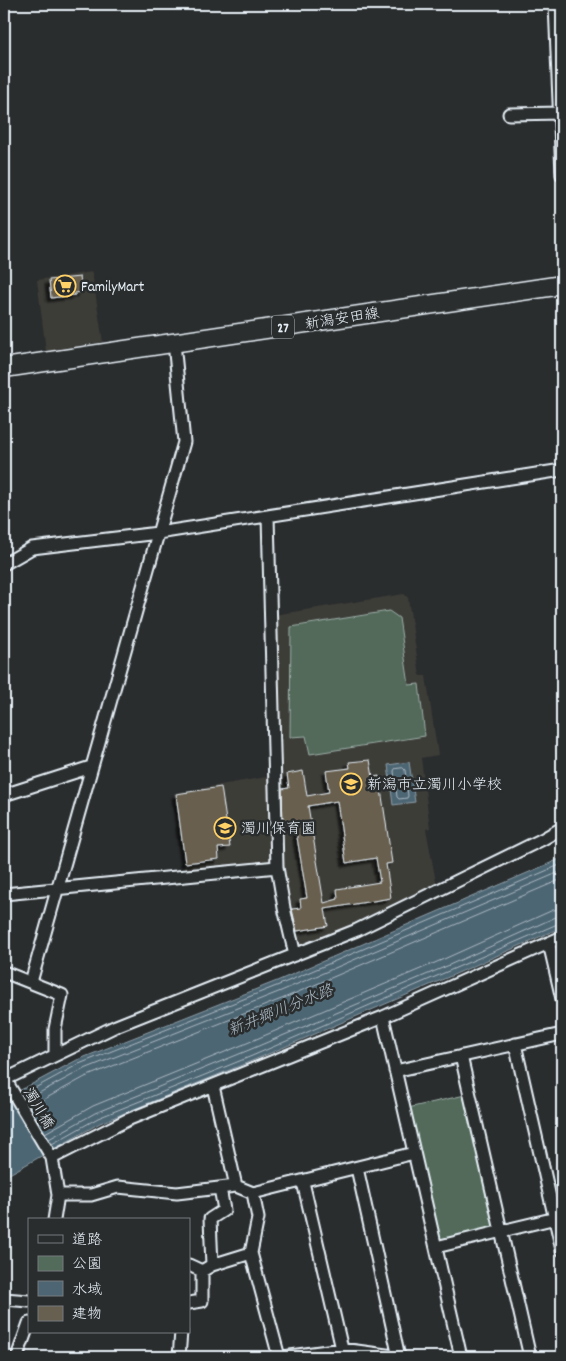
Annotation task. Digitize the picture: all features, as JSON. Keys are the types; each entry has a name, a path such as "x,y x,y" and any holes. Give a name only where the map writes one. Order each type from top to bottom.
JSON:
{"main road":[{"name":"新潟安田線","path":"4,368 562,285"}],"street":[{"path":"555,4 562,175"},
{"path":"509,114 561,114"},
{"path":"31,982 56,888 184,442 174,343"},
{"path":"4,564 32,548 158,533 562,470"},
{"path":"268,516 277,867 295,955"},
{"path":"4,795 91,767"},
{"path":"4,1080 116,1026 357,930 562,828"},
{"path":"4,894 277,867"},
{"path":"54,1218 58,1195 50,1155 127,1120 382,1017 562,937"},
{"path":"549,943 562,999"},
{"path":"4,972 62,994 55,1030 55,1054"},
{"path":"382,1017 461,1357"},
{"path":"395,1071 562,1034"},
{"path":"515,1044 559,1218 562,1250"},
{"path":"461,1056 530,1357"},
{"name":"濁川橋","path":"4,1080 50,1155"},
{"path":"213,1086 236,1186"},
{"path":"58,1195 91,1195 118,1187 177,1193 236,1186 253,1193 414,1153"},
{"path":"283,1357 342,1349 400,1357 356,1168"},
{"path":"303,1182 342,1349"},
{"path":"190,1303 202,1301 207,1268 210,1219 224,1210 220,1188"},
{"path":"253,1193 258,1218 251,1253 279,1357"},
{"path":"436,1247 559,1218"},
{"path":"190,1265 207,1268 251,1253"},
{"path":"4,1299 28,1301"},
{"path":"17,1357 28,1326"},
{"path":"179,1357 181,1334"}],"shaded area":[{"path":"92,272 103,342 46,351 37,280"},
{"name":"新潟市立濁川小学校","path":"404,594 408,598 420,676 426,676 438,755 421,758 430,828 426,829 437,887 303,951 296,948 280,861 274,615"},
{"name":"濁川保育園","path":"272,776 272,862 185,871 174,793"}],"green space":[{"path":"389,611 399,618 409,685 419,684 425,736 310,754 306,736 290,737 291,627"},
{"path":"465,1095 495,1228 439,1242 408,1108"}],"water":[{"path":"409,762 415,802 393,805 388,765"},
{"name":"新井郷川分水路","path":"562,858 562,927 254,1060 100,1123 4,1177 4,1099 77,1060 277,981"}],"building":[{"name":"FamilyMart","path":"80,277 82,292 75,293 75,295 51,298 49,280"},
{"path":"370,760 373,777 379,776 392,863 386,864 391,898 325,909 328,926 297,931 292,909 301,908 300,899 307,898 295,825 283,827 282,789 289,788 287,774 303,771 307,796 329,792 326,771 350,768 349,762","holes":["337,801 346,863 376,858 380,882 337,889 338,899 324,903 308,806"]},
{"path":"221,787 230,847 218,848 219,859 185,863 176,794"}],"place":[{"name":"FamilyMart","path":"65,286"},
{"name":"新潟市立濁川小学校","path":"351,784"},
{"name":"濁川保育園","path":"225,828"}]}
